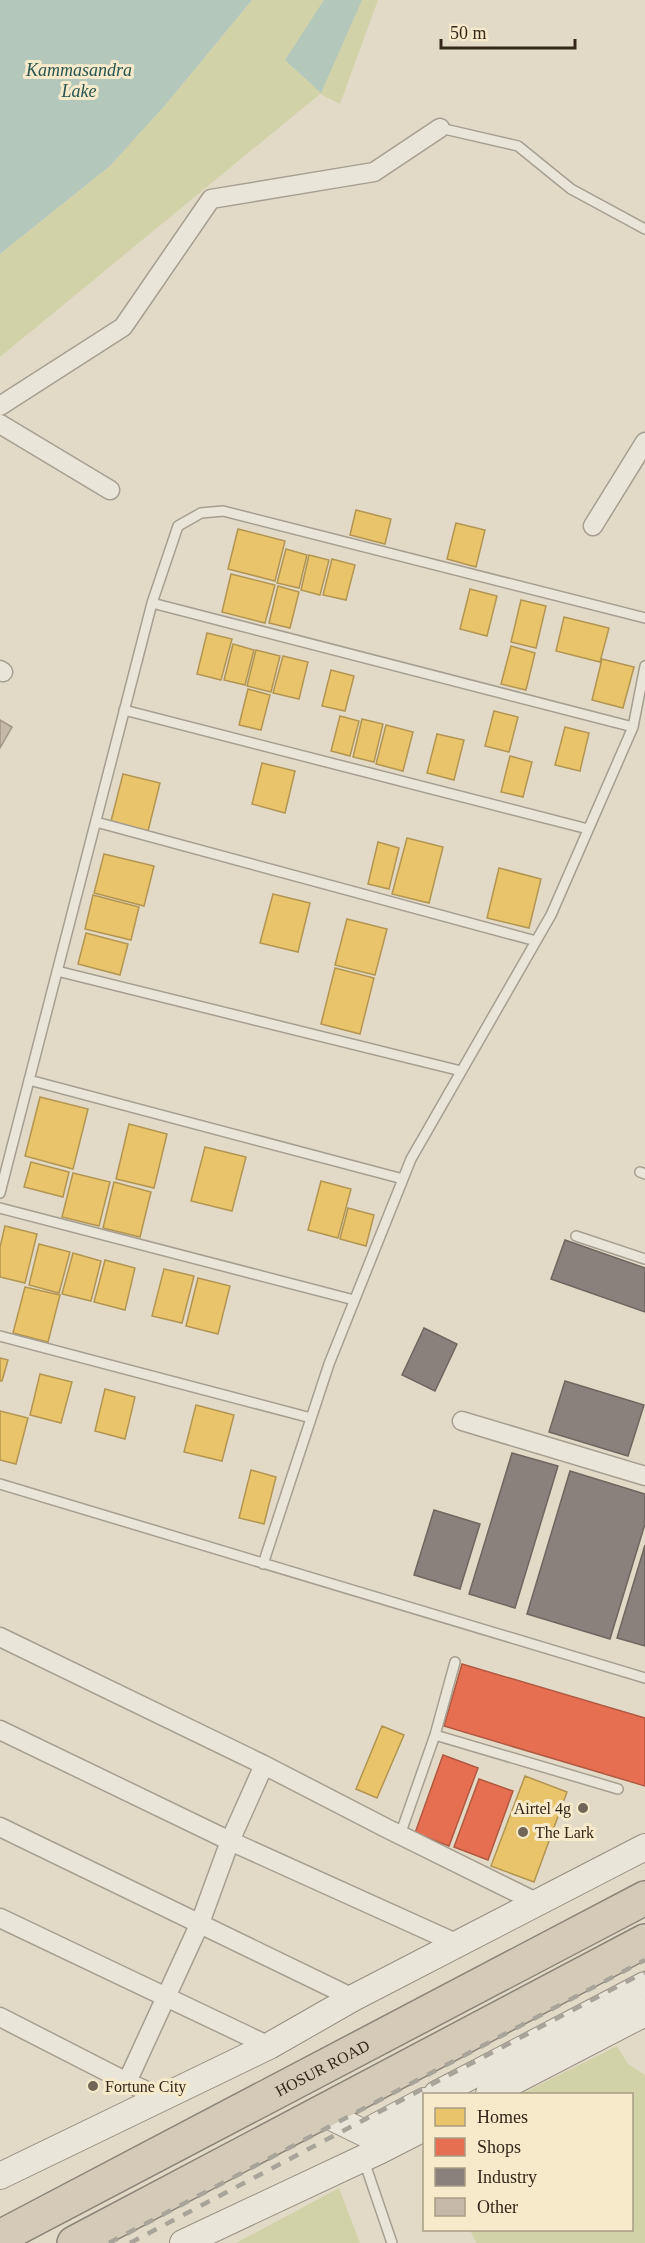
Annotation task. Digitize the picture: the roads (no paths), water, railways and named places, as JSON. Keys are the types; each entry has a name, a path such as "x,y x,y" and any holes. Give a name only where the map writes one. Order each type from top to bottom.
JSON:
{"highway":[{"name":"HOSUR ROAD","path":"0,2237 645,1898"},
{"path":"74,2243 645,1941"}],"street":[{"path":"0,406 123,327 212,199 374,172 440,128"},
{"path":"0,424 110,490"},
{"path":"593,526 645,442"},
{"path":"462,1421 645,1476"},
{"path":"0,1637 264,1765 538,1903"},
{"path":"0,1730 230,1841 458,1944"},
{"path":"128,2082 200,1923 230,1841 264,1765"},
{"path":"0,1827 352,1998"},
{"path":"2,2172 269,2046 352,1998 645,1847"},
{"path":"0,1918 269,2046"},
{"path":"439,2093 645,1985"},
{"path":"491,2093 645,2013"},
{"path":"0,2017 162,2098"},
{"path":"321,2112 364,2133 423,2102"},
{"path":"183,2243 364,2159 423,2129"}],"lane":[{"path":"440,128 519,146 571,189 645,229"},
{"path":"0,1193 152,603 178,526 201,513 223,512 645,618"},
{"path":"152,603 633,727"},
{"path":"263,1564 329,1364 411,1159 551,915 633,727 645,666"},
{"path":"124,710 588,829"},
{"path":"96,822 536,941"},
{"path":"57,971 461,1071"},
{"path":"29,1080 403,1179"},
{"path":"0,1208 354,1300"},
{"path":"576,1236 645,1259"},
{"path":"0,1336 311,1418"},
{"path":"0,1484 645,1678"},
{"path":"400,1835 435,1735 455,1662"},
{"path":"435,1735 618,1790"},
{"path":"364,2159 392,2243"}],"water":[{"name":"Kammasandra Lake","path":"0,0 252,0 167,103 110,166 0,254"},
{"path":"324,0 362,0 321,93 285,60"}],"railway":[{"path":"109,2243 645,1960"},
{"path":"130,2243 645,1972"}],"place":[{"name":"Airtel 4g","path":"583,1808"},
{"name":"The Lark","path":"523,1832"},
{"name":"Fortune City","path":"93,2086"}]}
